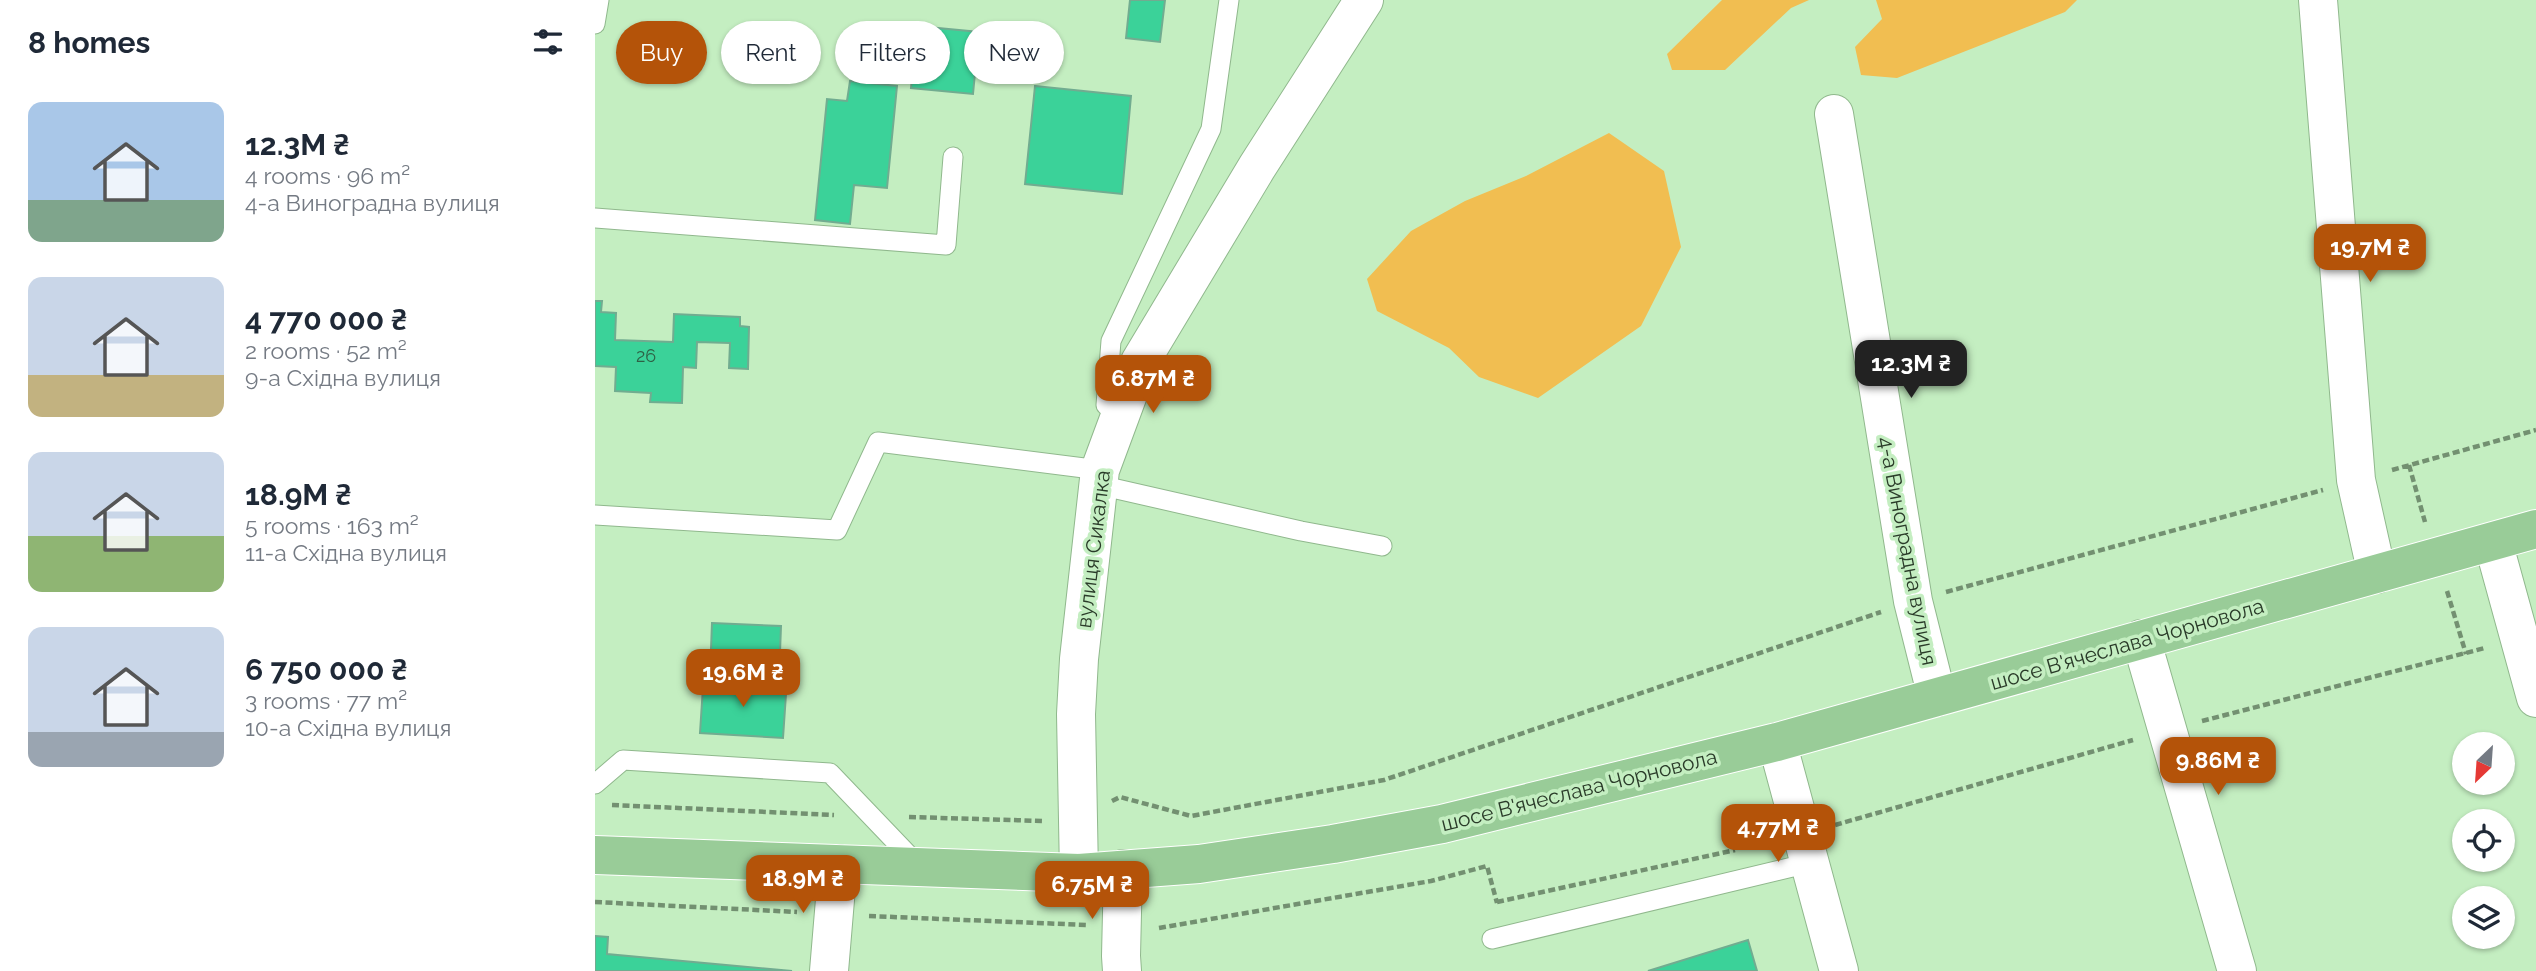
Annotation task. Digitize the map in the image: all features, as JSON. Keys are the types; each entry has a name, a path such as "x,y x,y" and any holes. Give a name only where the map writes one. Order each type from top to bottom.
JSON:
{"main road":[{"name":"шосе В'ячеслава Чорновола","path":"595,855 1079,873 1199,864 1333,844 1442,824 1777,742 2536,529"}],"street":[{"name":"вулиця Сикалка","path":"1079,873 1076,714 1079,659 1099,478 1140,362 1257,167 1364,0"},
{"path":"2318,0 2356,480 2377,574"},
{"name":"4-а Виноградна вулиця","path":"1834,114 1913,601 1937,697"},
{"path":"2493,542 2536,698"},
{"path":"2141,639 2237,971"},
{"path":"1777,742 1839,971"},
{"path":"828,971 838,864"},
{"path":"1122,971 1123,869"}],"lane":[{"path":"595,24 599,0"},
{"path":"1121,418 1106,405 1111,341 1211,129 1229,0"},
{"path":"595,218 946,245 953,157"},
{"path":"595,515 837,530 879,442 1099,478 1301,531 1382,546"},
{"path":"595,784 623,760 830,773 921,869"},
{"path":"1492,939 1805,849"}],"path":[{"path":"608,805 1042,821 1078,816 1120,797 1191,816 1384,780 1913,601 2279,503 2536,430"},
{"path":"2409,465 2425,522"},
{"path":"2447,589 2466,654"},
{"path":"1805,849 2167,730 2466,654 2519,637"},
{"path":"1122,926 1154,928 1262,912 1431,881 1487,866 1497,902 1748,847"}],"shaded area":[{"path":"1722,0 1809,0 1791,8 1725,70 1672,70 1667,54"},
{"path":"1876,0 2077,0 2065,12 1897,78 1861,75 1855,47 1882,19"},
{"path":"1609,133 1664,171 1681,247 1641,326 1538,398 1479,377 1449,348 1377,311 1367,279 1411,231 1465,201 1526,176"}],"building":[{"path":"1130,0 1165,0 1160,42 1126,38"},
{"path":"950,29 964,31 964,84 974,84 973,94 911,88 911,84 950,84"},
{"path":"850,84 897,86 887,188 854,185 850,224 815,220 827,99 847,101"},
{"path":"1035,86 1131,96 1122,194 1025,184"},
{"path":"595,301 602,301 601,312 616,313 615,340 673,342 674,314 740,317 740,326 749,327 748,369 729,368 730,343 697,342 696,368 683,367 682,403 650,402 651,393 615,391 616,367 595,366"},
{"path":"712,623 781,626 779,679 710,676"},
{"path":"726,676 765,678 764,693 786,694 783,738 700,733 703,687 725,687"},
{"path":"595,936 608,937 607,954 792,971 595,971"},
{"path":"1748,940 1757,971 1648,971"}]}
